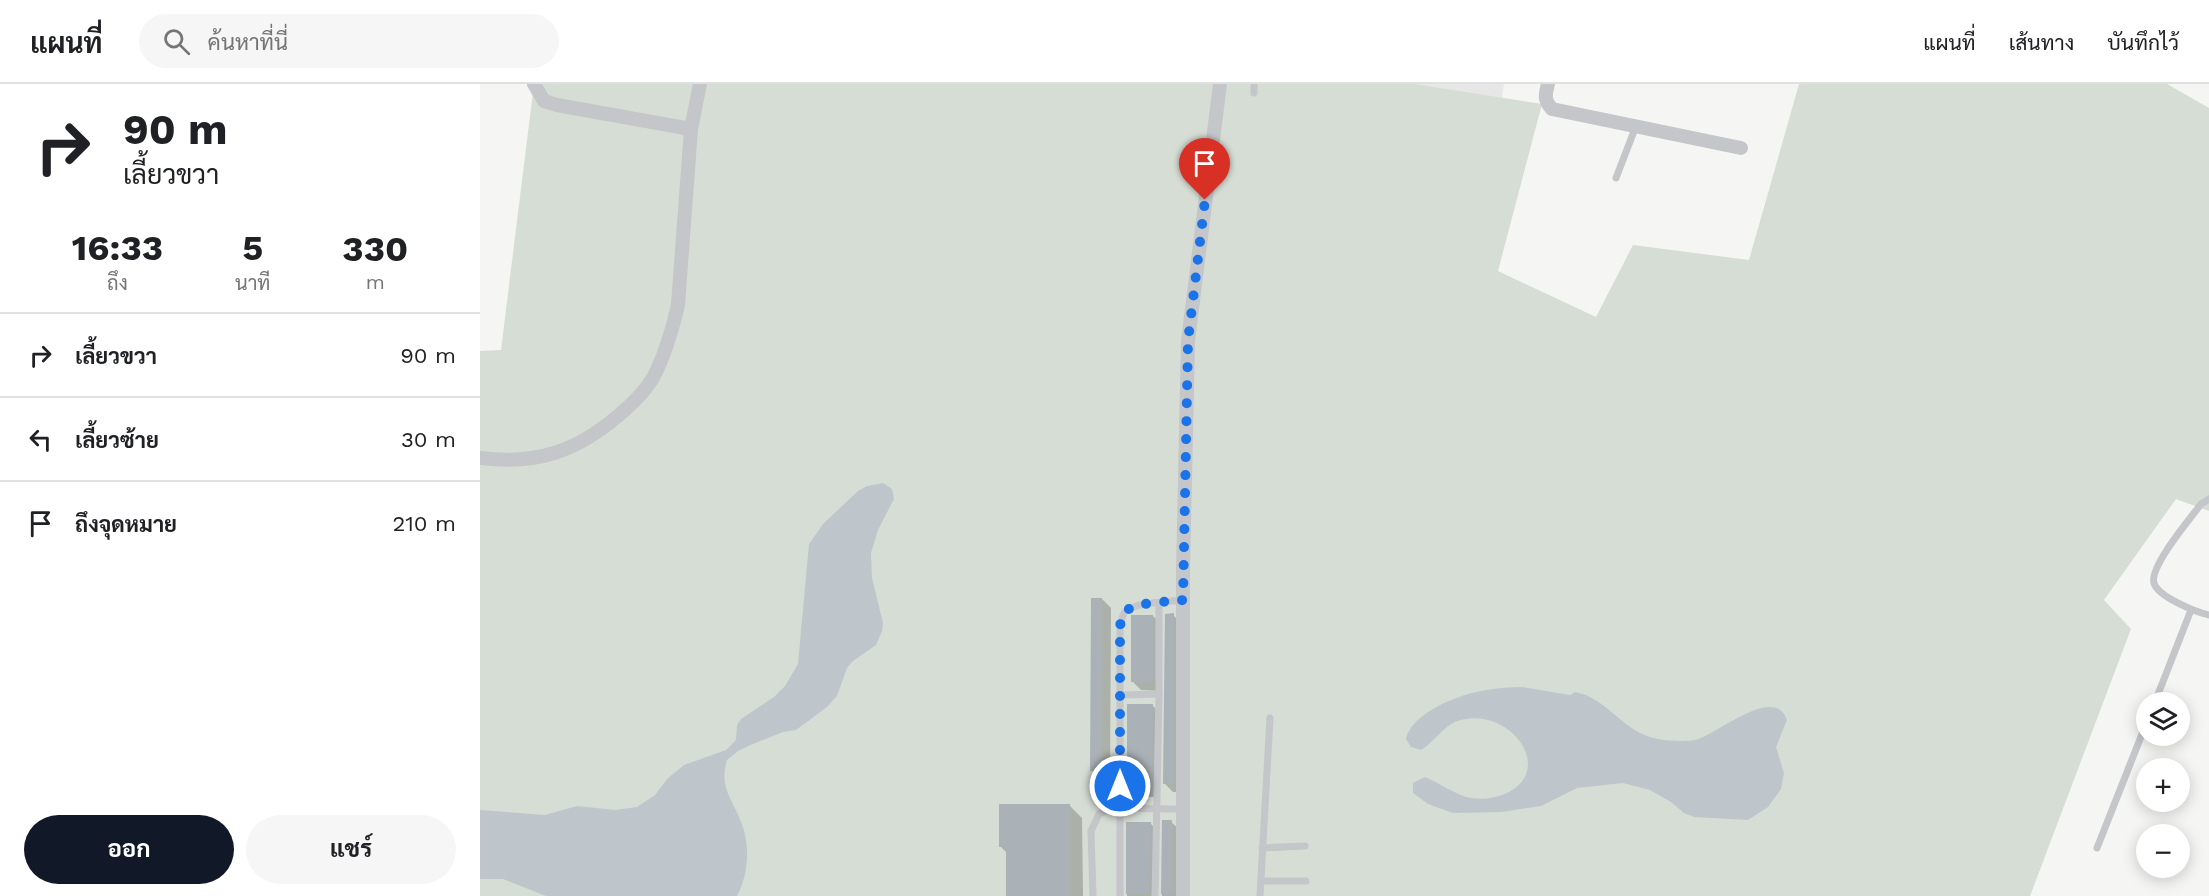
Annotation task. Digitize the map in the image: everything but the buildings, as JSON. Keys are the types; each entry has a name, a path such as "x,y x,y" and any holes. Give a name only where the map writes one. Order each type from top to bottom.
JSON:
{"street":[{"path":"534,84 544,101 557,105 691,129"},
{"path":"480,458 536,459 566,450 593,436 616,418 636,401 651,380 663,357 678,305 691,129 700,84"},
{"path":"1183,896 1183,600 1188,341 1220,84"},
{"path":"1548,84 1545,94 1546,103 1552,109 1741,148"}],"lane":[{"path":"1254,84 1254,93"},
{"path":"1616,178 1636,126"},
{"path":"2209,499 2201,504 2161,560 2154,573 2153,581 2155,587 2166,596 2191,610 2209,615"},
{"path":"1120,896 1120,625 1128,609 1140,605 1183,600"},
{"path":"1155,896 1159,603"},
{"path":"2159,692 2191,610"},
{"path":"1120,695 1159,694"},
{"path":"1260,896 1269,718"},
{"path":"2097,848 2137,746"},
{"path":"1093,896 1091,831 1099,814 1120,808 1183,809"},
{"path":"1262,848 1305,846"},
{"path":"1261,881 1306,881"}],"shaded area":[{"path":"534,84 1416,84 1542,104 1498,271 1596,317 1633,245 1749,260 1799,84 2167,84 2209,108 2209,511 2176,499 2104,600 2131,629 2030,896 480,896 480,351 501,350"},
{"path":"1416,84 1504,84 1502,98"},
{"path":"883,483 892,489 894,499 878,530 871,553 872,578 883,623 876,645 847,668 837,696 827,707 796,730 783,732 753,744 738,751 727,760 726,787 740,818 747,845 746,871 737,896 546,896 503,879 480,879 480,810 545,815 577,806 615,810 637,807 655,795 667,779 684,765 726,750 736,740 737,725 741,719 774,697 785,686 798,664 809,544 823,524 858,491 867,486"},
{"path":"1523,687 1570,695 1575,692 1585,695 1595,699 1627,725 1656,739 1695,740 1758,709 1770,707 1780,710 1787,720 1776,747 1784,773 1781,789 1768,807 1748,820 1694,817 1684,813 1671,802 1650,790 1623,783 1577,788 1541,806 1501,812 1453,813 1428,804 1413,793 1413,783 1425,777 1459,794 1476,799 1503,795 1521,782 1527,770 1527,756 1521,743 1510,731 1496,723 1479,718 1455,722 1421,750 1411,747 1406,739 1410,729 1417,721 1451,700 1486,690"}],"route":[{"path":"1120,786 1120,625 1124,613 1140,605 1183,600 1188,341 1205,200"}]}
